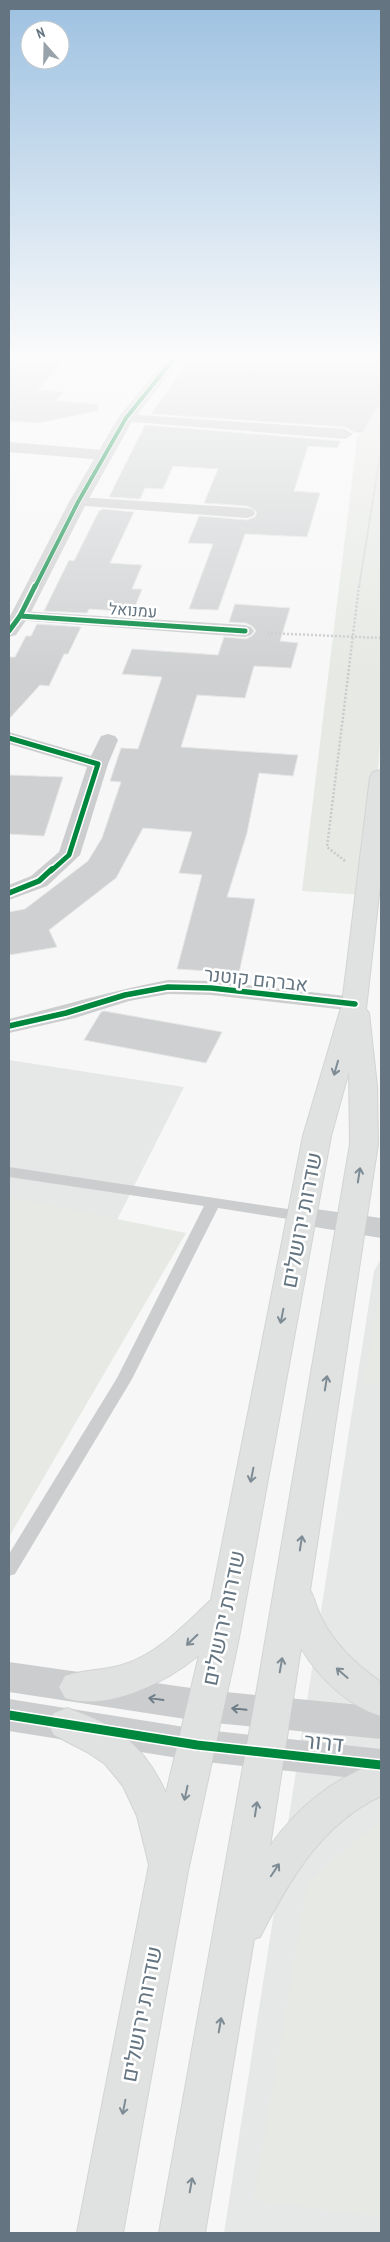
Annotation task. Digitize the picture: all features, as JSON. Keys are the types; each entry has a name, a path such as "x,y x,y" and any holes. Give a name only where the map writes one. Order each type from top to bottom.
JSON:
{"main road":[{"name":"שדרות ירושלים","path":"100,2233 168,1871 227,1606 317,1136 355,1004 381,777"},
{"name":"שדרות ירושלים","path":"182,2233 234,1943 264,1754 366,1226 364,1144 366,1112 355,1004"},
{"path":"294,1592 311,1635 336,1668 362,1690 381,1701"},
{"path":"78,1687 124,1681 149,1671 185,1646 227,1606"},
{"path":"67,1724 111,1748 132,1768 148,1795 159,1824 168,1871"},
{"path":"234,1943 273,1872 305,1830 341,1797 381,1778"}],"street":[{"path":"9,630 20,616 98,466"},
{"path":"78,502 247,512"},
{"name":"עמנואל","path":"20,616 245,631"},
{"path":"9,738 98,764"},
{"path":"9,893 39,880 69,855 98,764 108,740"},
{"name":"אברהם קוטנר","path":"9,1026 125,996 168,987 211,988 355,1004"},
{"path":"301,1216 366,1226"},
{"name":"דרור","path":"9,1677 204,1706 381,1723"},
{"name":"דרור","path":"9,1715 196,1745 264,1754 381,1765"}],"lane":[{"path":"9,1172 301,1216"},
{"path":"9,1569 124,1379 213,1203"}],"path":[{"path":"370,880 326,847 351,637 377,466"},
{"path":"245,631 381,638"}],"shaded area":[{"path":"354,466 381,466 381,731 368,895 302,891"},
{"path":"9,1060 184,1087 9,1434"},
{"path":"9,1197 186,1233 9,1537"},
{"path":"381,1259 381,2233 224,2233 374,1271"},
{"path":"381,1279 381,1383 364,1384"},
{"path":"378,1822 381,1822 381,2217 254,2200 307,1883"}],"building":[{"path":"125,466 302,466 294,491 320,493 307,537 245,534 218,610 189,609 213,544 188,543 199,516 247,520 255,517 257,512 247,506 204,503 218,469 173,466 163,489 145,488 140,499 109,497"},
{"path":"103,509 134,512 110,563 142,565 132,589 142,589 133,612 89,609 87,613 44,611 69,560 74,561 99,511"},
{"path":"235,604 290,608 280,641 298,643 291,668 254,666 245,698 197,695 181,747 298,755 293,776 259,773 247,833 227,897 255,899 239,973 177,969 202,875 179,873 192,832 143,828 116,878 49,930 57,947 9,955 9,912 25,909 88,861 102,838 121,782 110,781 121,748 138,749 162,677 122,674 132,649 218,655 224,637 246,639 256,631 246,623 229,622"},
{"path":"37,624 81,627 68,654 64,654 49,686 40,685 9,719 9,657 15,657 26,636 31,636"},
{"path":"9,775 63,777 44,836 9,834"},
{"path":"101,1012 222,1032 206,1063 84,1040"}],"cycle path":[{"path":"9,631 20,616 78,502 99,466"},
{"path":"20,616 245,631"},
{"path":"9,738 98,764 69,855 39,881 9,893"},
{"path":"9,1026 66,1013 125,995 168,987 211,988 355,1004"},
{"path":"9,1715 197,1745 381,1765"}]}
